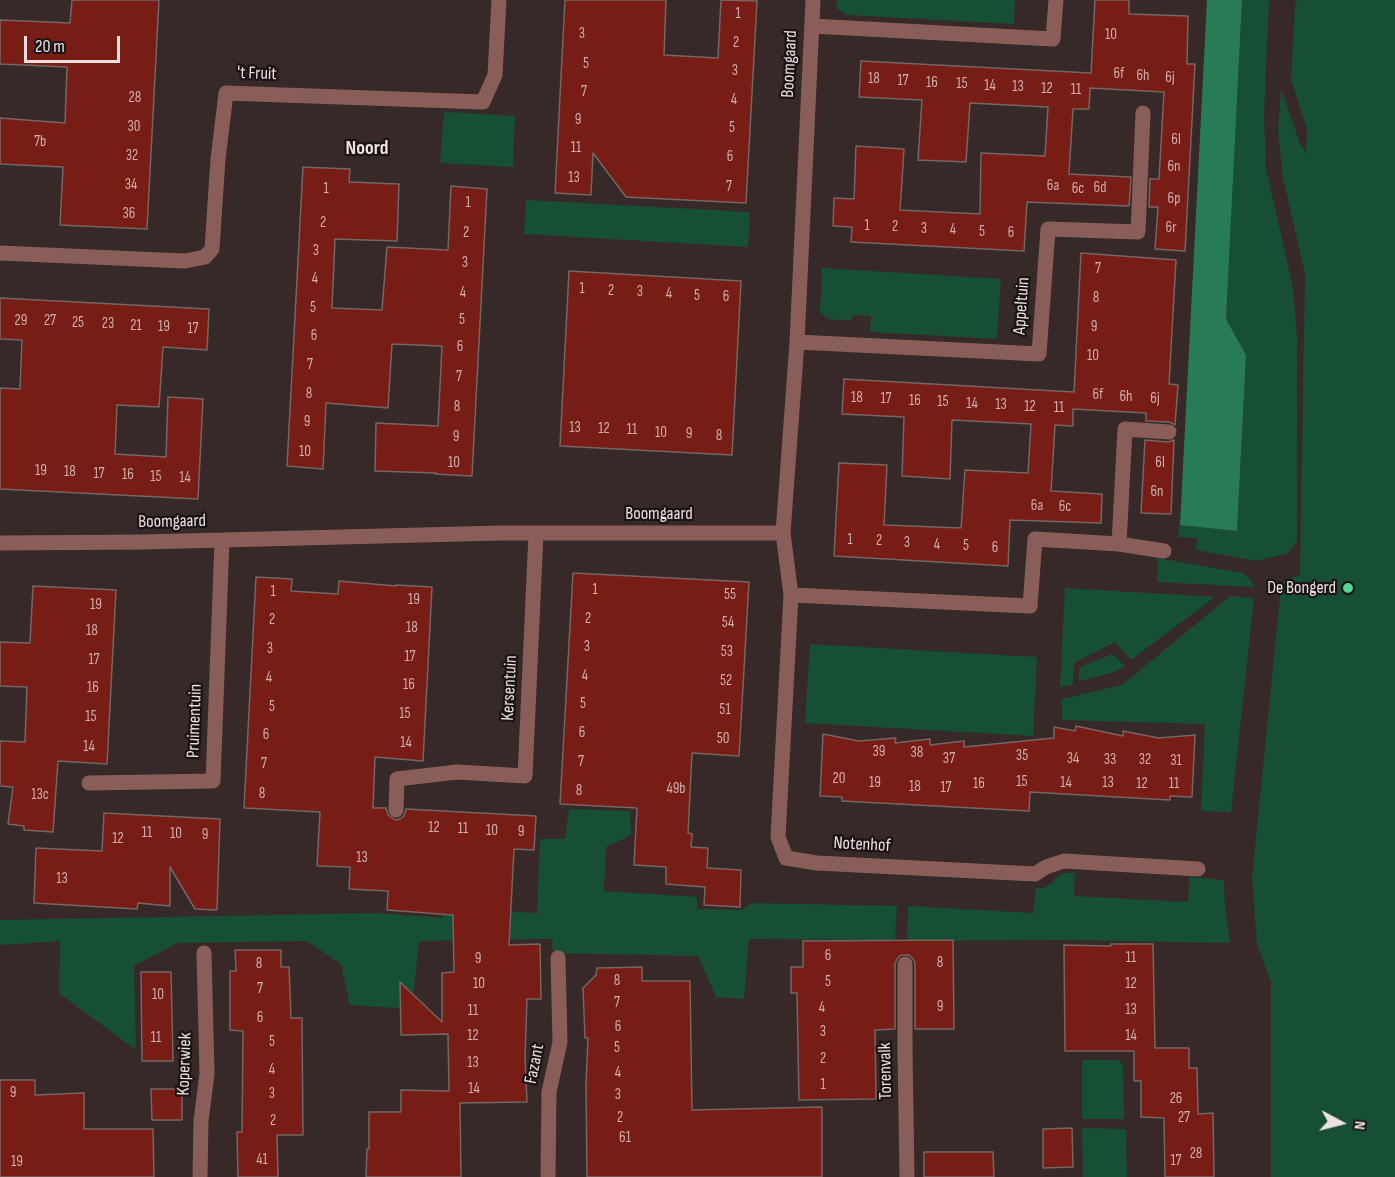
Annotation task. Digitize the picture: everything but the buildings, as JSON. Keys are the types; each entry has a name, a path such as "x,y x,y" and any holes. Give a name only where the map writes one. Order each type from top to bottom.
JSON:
{"street":[{"name":"'t Fruit","path":"0,254 185,261 205,257 212,249 218,159 226,93 483,102 495,75 499,0"},
{"name":"Boomgaard","path":"0,543 536,533 783,533 797,342 813,0"},
{"path":"812,26 1053,39 1056,0"},
{"name":"Appeltuin","path":"797,342 1039,354 1048,229 1138,232 1143,113"},
{"path":"1119,544 1125,429 1169,432"},
{"name":"Kersentuin","path":"396,810 397,779 457,772 525,776 536,533"},
{"name":"Notenhof","path":"783,533 791,595 778,837 786,858 817,863 1035,874 1046,867 1064,861 1198,870"},
{"name":"Pruimentuin","path":"89,783 213,781 222,540"},
{"path":"791,595 1030,606 1035,540 1119,544 1164,551"},
{"name":"Koperwiek","path":"200,1177 201,1121 207,1074 204,953"},
{"name":"Fazant","path":"548,1177 549,1092 560,1042 558,958"},
{"name":"Torenvalk","path":"905,964 907,1177"}],"shaded area":[{"path":"837,0 1015,0 1014,24 847,15 836,8"},
{"path":"1207,0 1242,0 1226,319 1246,355 1237,531 1180,525"},
{"path":"1242,0 1269,0 1264,114 1266,169 1293,287 1297,338 1297,540 1288,553 1257,561 1196,550 1197,538 1178,537 1180,525 1237,531 1246,355 1226,319"},
{"name":"De Bongerd","path":"1297,0 1395,0 1395,1177 1271,1177 1271,982 1257,944 1252,878 1281,587 1284,581 1300,575 1305,274 1283,178 1278,131 1281,89 1306,154 1307,129 1291,79"},
{"path":"444,112 515,116 513,167 440,163"},
{"path":"526,200 750,212 748,247 524,234"},
{"path":"822,268 1001,279 997,339 870,332 871,316 852,315 852,321 828,319 820,312"},
{"path":"1158,558 1242,573 1255,587 1157,582"},
{"path":"1065,588 1215,597 1131,660 1115,642 1074,663 1073,685 1060,687"},
{"path":"1230,596 1254,598 1231,812 1201,811 1205,724 1062,720 1062,699 1122,685"},
{"path":"810,644 1037,657 1033,736 805,723"},
{"path":"1112,654 1125,666 1114,672 1079,681 1079,670 1082,666"},
{"path":"569,809 630,811 631,835 606,847 604,891 697,897 697,909 742,910 753,903 897,906 895,940 749,939 744,999 716,997 698,956 553,953 552,939 419,941 412,1009 350,1005 341,964 307,941 178,943 134,966 136,1050 59,993 60,941 0,945 0,920 377,913 442,918 443,909 537,913 540,839 565,839"},
{"path":"1063,873 1075,873 1074,896 1188,902 1190,877 1224,880 1230,943 1059,940 907,941 908,906 1033,913 1036,888 1044,888"},
{"path":"1082,1060 1118,1060 1123,1065 1124,1119 1082,1119"},
{"path":"1082,1128 1126,1129 1127,1177 1083,1177"}],"place":[{"name":"De Bongerd","path":"1348,588"}],"district":[{"name":"Noord","path":"367,149"}]}
